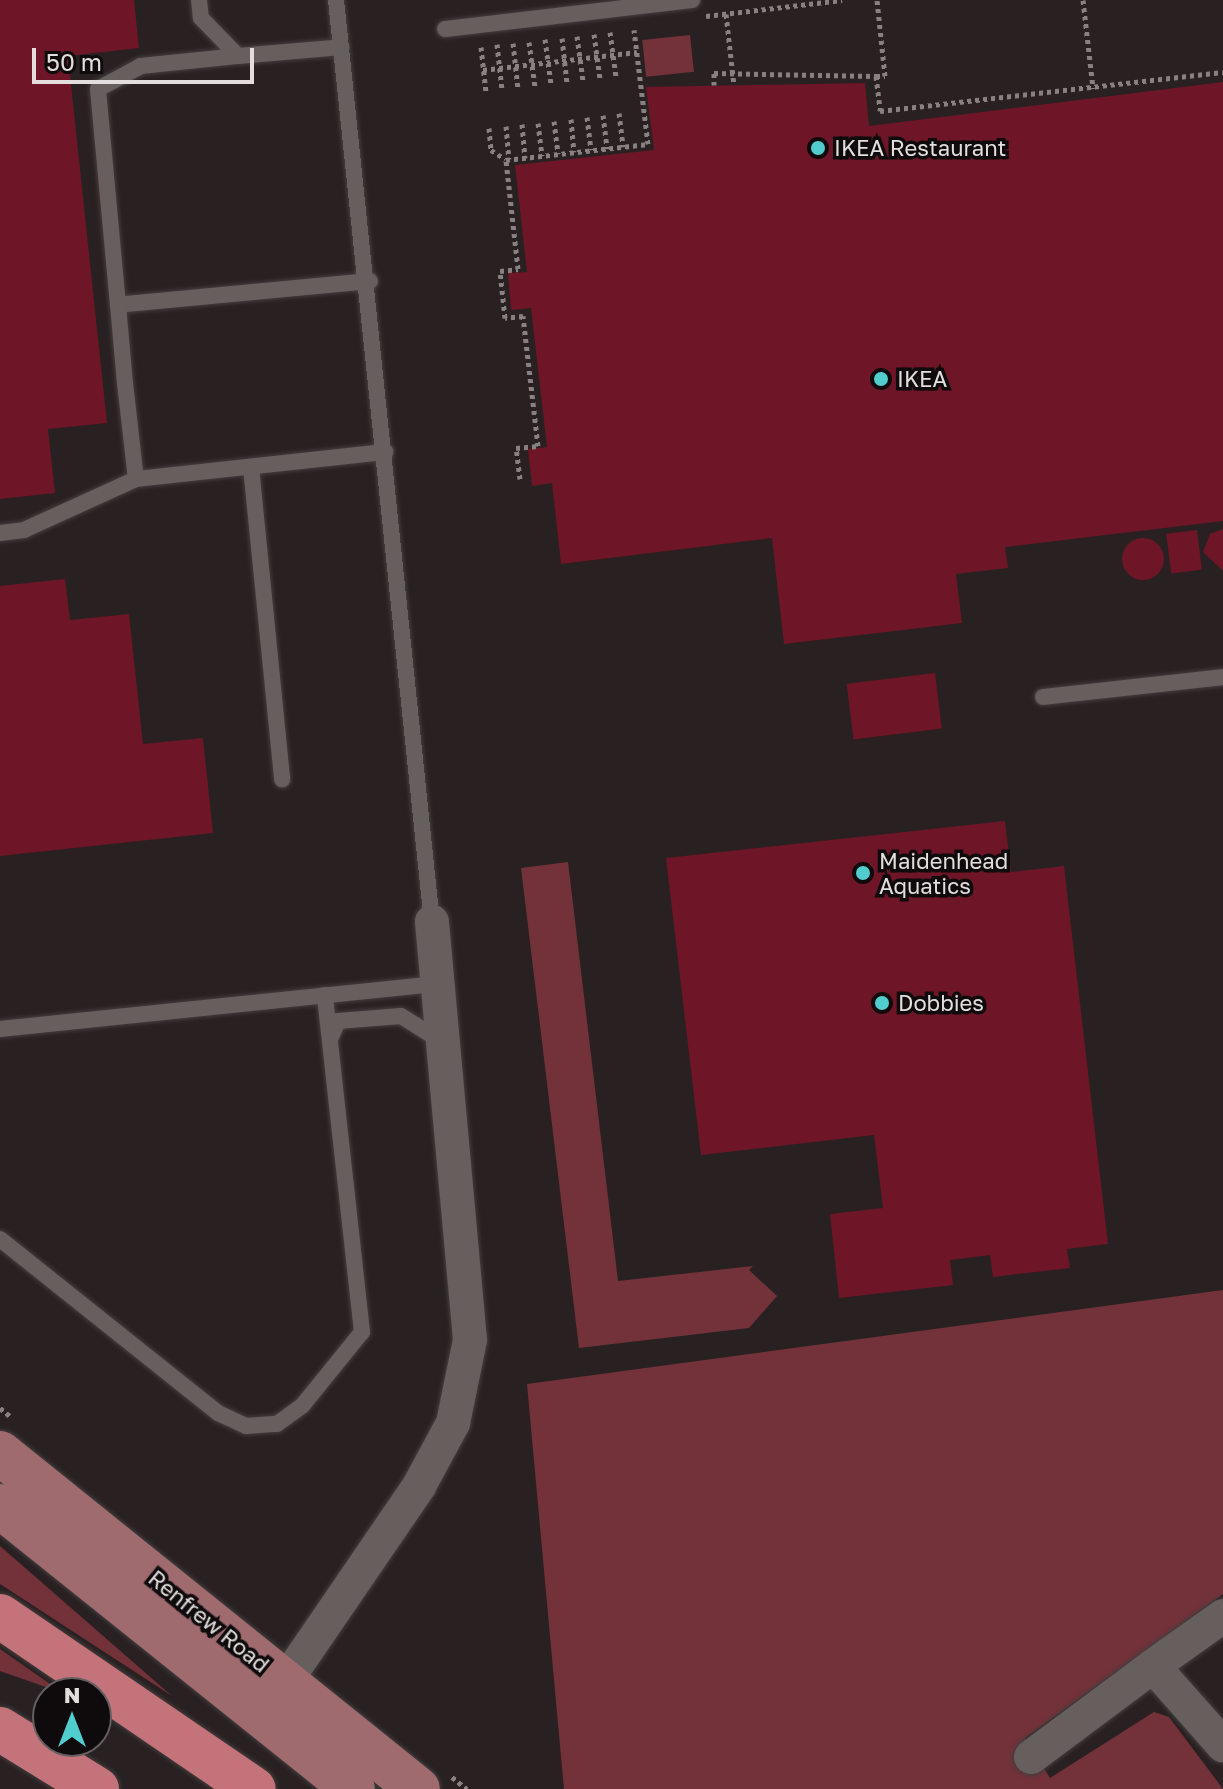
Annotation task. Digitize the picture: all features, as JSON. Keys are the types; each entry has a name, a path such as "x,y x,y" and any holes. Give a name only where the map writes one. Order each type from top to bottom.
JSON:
{"highway":[{"path":"0,1616 254,1789"},
{"path":"0,1729 97,1789"},
{"path":"0,1753 74,1789"}],"main road":[{"name":"Renfrew Road","path":"0,1453 418,1789"},
{"name":"Renfrew Road","path":"0,1506 353,1789"}],"street":[{"path":"285,1682 419,1486 453,1423 470,1340 432,922"},
{"path":"1031,1757 1223,1616"},
{"path":"1153,1666 1223,1745"}],"lane":[{"path":"199,0 201,18 238,56"},
{"path":"336,0 370,281 432,922"},
{"path":"445,29 692,0"},
{"path":"136,479 98,89 141,66 342,47"},
{"path":"118,305 370,281"},
{"path":"0,533 24,530 136,479 386,452"},
{"path":"251,467 282,779"},
{"path":"1043,697 1223,677"},
{"path":"0,1029 437,984"},
{"path":"0,1239 218,1413 246,1426 277,1424 302,1406 362,1332 325,995"},
{"path":"330,1038 338,1021 401,1016 442,1042"}],"path":[{"path":"698,17 842,0"},
{"path":"714,85 714,73 885,76 877,0"},
{"path":"1083,0 1093,88"},
{"path":"726,14 734,85"},
{"path":"489,128 491,150 508,159 648,144 633,25 640,24"},
{"path":"610,31 616,77"},
{"path":"594,33 600,79"},
{"path":"577,35 583,81"},
{"path":"561,37 567,83"},
{"path":"545,39 551,84"},
{"path":"529,41 535,87"},
{"path":"512,43 518,89"},
{"path":"497,44 502,90"},
{"path":"481,46 486,92"},
{"path":"483,70 637,52"},
{"path":"876,76 880,111 1223,72"},
{"path":"619,113 623,147"},
{"path":"603,115 607,149"},
{"path":"587,117 591,150"},
{"path":"571,119 574,152"},
{"path":"554,121 558,154"},
{"path":"538,123 542,156"},
{"path":"522,124 525,158"},
{"path":"506,126 518,269 500,271 505,318 523,316 538,446 516,448 520,479"}],"shaded area":[{"path":"690,35 694,72 646,77 642,40"},
{"path":"568,862 618,1281 753,1266 749,1270 777,1296 749,1328 579,1348 521,868"},
{"path":"1223,1290 1223,1594 1025,1738 1050,1778 1154,1712 1169,1717 1223,1789 564,1789 527,1384"},
{"path":"0,1546 172,1696 0,1584"},
{"path":"0,1649 40,1677 32,1677 32,1682 0,1671"}],"building":[{"path":"0,0 134,0 139,48 68,56 107,423 48,429 55,493 0,499"},
{"name":"IKEA","path":"1223,82 1223,521 1005,547 1008,568 956,574 962,623 784,644 772,538 561,564 552,483 532,486 528,449 547,447 531,308 511,310 508,273 527,272 515,165 654,150 646,87 865,83 869,126"},
{"path":"1223,529 1223,571 1203,552 1210,534"},
{"path":"1197,530 1202,570 1171,573 1166,534"},
{"path":"1143,538 1158,544 1164,559 1158,574 1143,580 1128,574 1122,559 1128,544"},
{"path":"65,579 70,620 129,614 143,744 203,738 213,833 0,856 0,586"},
{"path":"935,673 942,729 853,739 847,684"},
{"name":"Dobbies","path":"1005,821 1011,872 1064,866 1108,1244 1067,1249 1070,1268 993,1277 990,1255 950,1260 953,1285 839,1298 830,1214 883,1208 874,1135 701,1155 666,858"}],"place":[{"name":"IKEA Restaurant","path":"818,148"},
{"name":"IKEA","path":"881,379"},
{"name":"Maidenhead Aquatics","path":"863,873"},
{"name":"Dobbies","path":"882,1003"}]}
